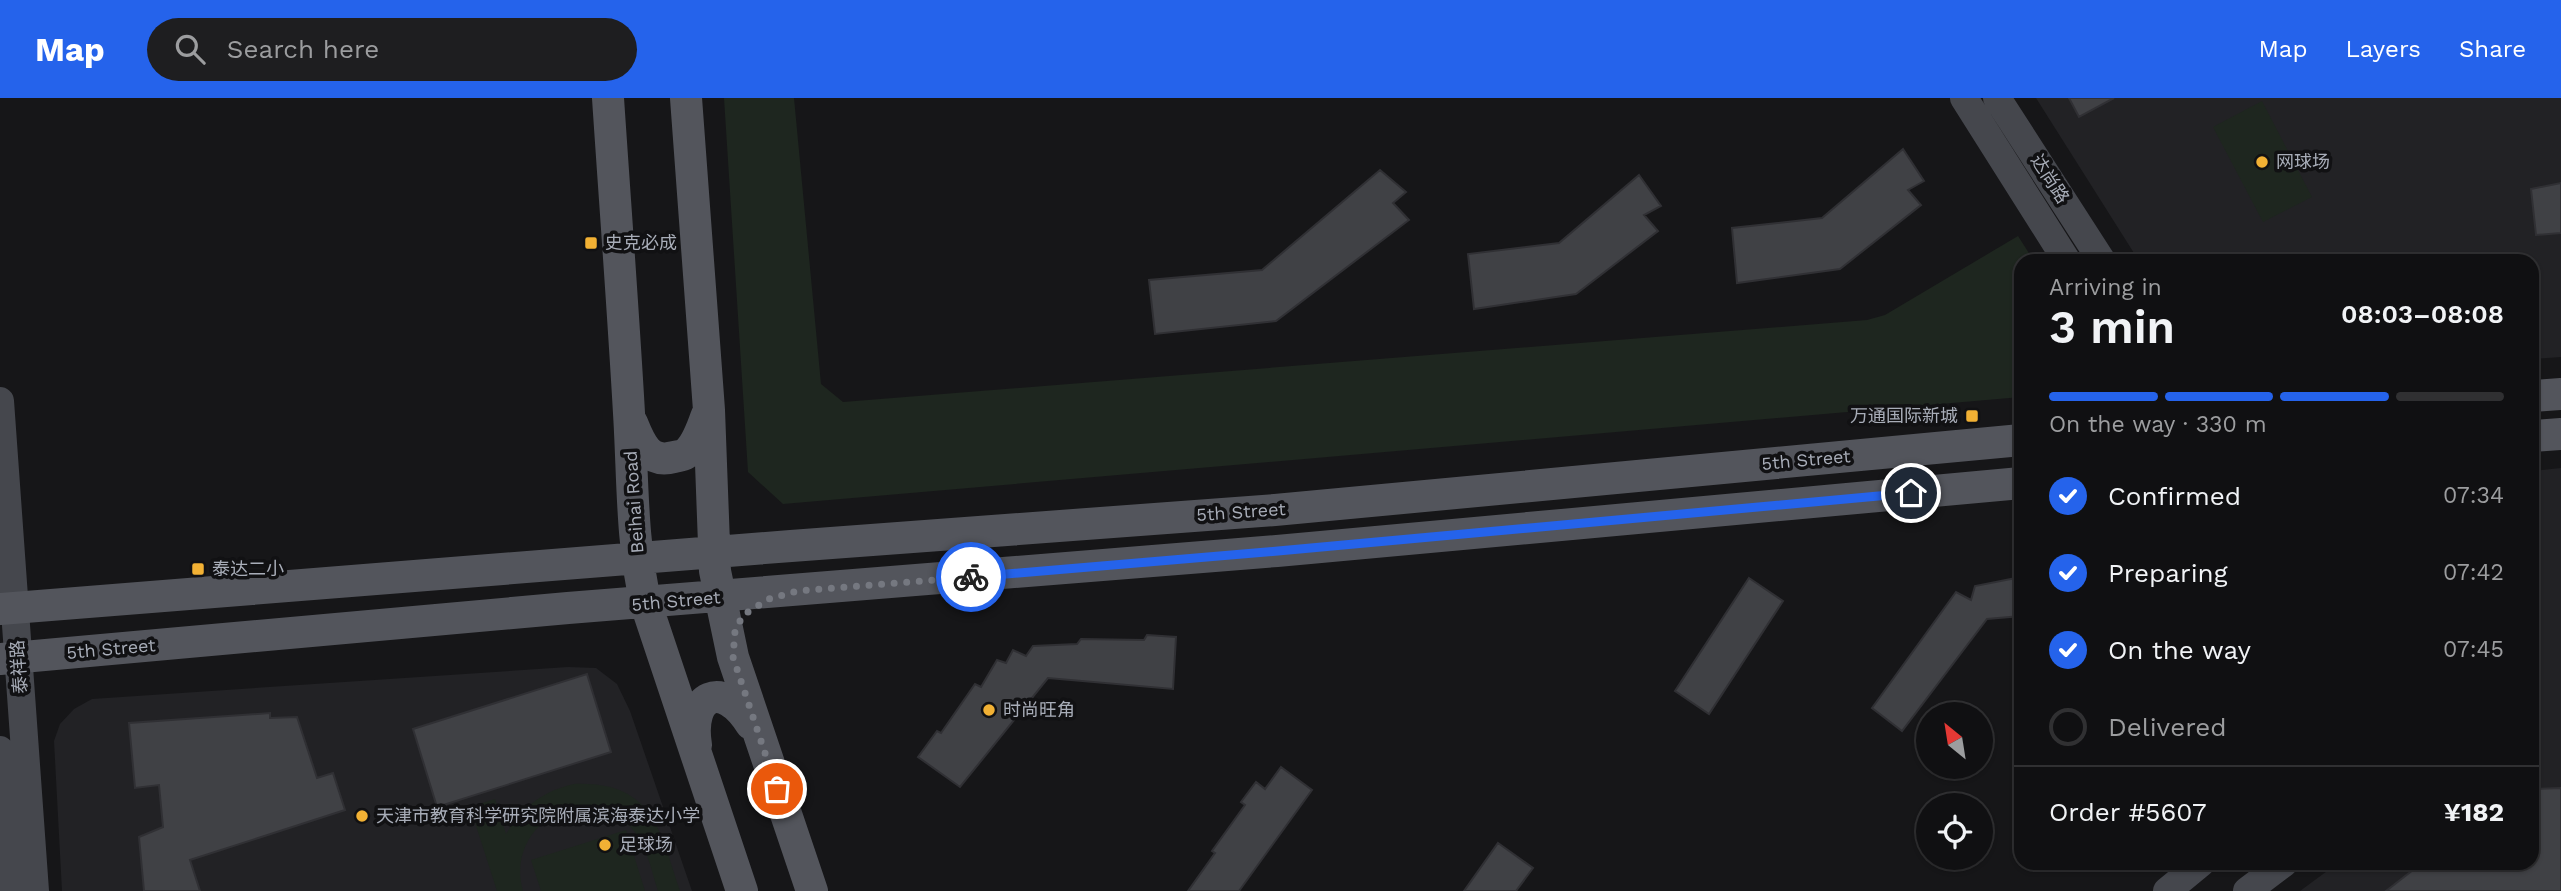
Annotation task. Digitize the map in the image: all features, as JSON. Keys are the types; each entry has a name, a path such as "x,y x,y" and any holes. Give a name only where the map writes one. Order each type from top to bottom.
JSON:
{"main road":[{"name":"Beihai Road","path":"608,98 632,480 644,580 670,675 742,891"},
{"path":"686,98 709,410 710,472 704,511 692,540 698,581 733,657 812,891"},
{"path":"2539,396 2561,394"},
{"path":"629,415 641,445 652,457 666,459 685,454 699,436 709,410"},
{"path":"2539,436 2561,434"},
{"name":"5th Street","path":"9,658 568,608 644,580 698,581 791,546 1275,510 2014,441"},
{"path":"566,564 593,556 614,540 626,517 632,480"},
{"name":"5th Street","path":"8,608 566,564 644,580 698,581 797,591 1264,553 2014,484"},
{"path":"670,675 668,631 698,581"},
{"path":"733,657 735,631 743,615 769,599 797,591"},
{"path":"568,608 601,612 621,621 639,635 670,675"},
{"path":"698,757 694,733 696,720 699,709 708,699 719,696 727,698 748,718 760,737"}],"street":[{"name":"达尚路","path":"1964,98 2063,254"},
{"name":"达尚路","path":"1997,98 2097,254"},
{"name":"泰祥路","path":"0,401 9,658 35,891"},
{"path":"0,750 10,891"},
{"path":"2167,891 2192,870"},
{"path":"2247,891 2275,870"}],"shaded area":[{"path":"724,98 794,98 821,384 843,402 1867,320 1885,315 2018,236 2030,254 2014,254 2014,398 783,504 748,472"},
{"path":"2036,98 2561,98 2561,357 2539,359 2539,254 2135,254"},
{"name":"网球场","path":"2262,101 2312,197 2263,222 2213,127"},
{"path":"2561,468 2561,891 2300,891 2328,870 2539,870 2539,470"},
{"name":"天津市教育科学研究院附属滨海泰达小学","path":"568,667 596,668 617,684 630,711 692,891 62,891 54,741 60,724 74,709 92,699"},
{"path":"574,784 600,785 621,791 637,800 659,830 680,891 658,891 641,841 619,817 598,808 577,807 556,814 539,826 526,844 520,866 523,891 497,891 470,807 495,799 506,834 534,802 553,791"},
{"name":"足球场","path":"626,830 645,891 541,891 531,860"}],"building":[{"path":"2069,98 2114,98 2079,117"},
{"path":"1903,149 1924,181 1908,190 1921,205 1840,269 1737,283 1732,228 1822,218"},
{"path":"1380,170 1406,192 1393,203 1409,220 1276,321 1155,334 1149,280 1262,270"},
{"path":"1639,175 1661,206 1644,215 1658,231 1576,294 1474,309 1468,254 1559,243"},
{"path":"2561,183 2561,233 2536,235 2531,189"},
{"path":"1749,578 1783,601 1709,714 1675,691"},
{"path":"2014,578 2014,617 1987,619 1924,702 1916,702 1916,713 1902,731 1872,708 1956,592 1971,600 1975,586"},
{"name":"时尚旺角","path":"1147,635 1176,637 1173,689 1048,678 960,787 918,757 937,731 941,733 975,684 981,687 997,660 1006,663 1013,650 1026,656 1033,646 1077,644 1081,639 1144,640"},
{"path":"587,674 611,752 437,807 413,729"},
{"path":"270,713 270,718 297,717 317,778 333,773 345,810 190,860 200,891 144,891 139,837 163,827 159,785 135,788 129,723"},
{"path":"1281,767 1312,790 1239,891 1188,891 1245,805 1241,802 1256,782 1265,789"},
{"path":"2561,788 2561,891 2386,891 2413,870 2539,870 2539,789"},
{"path":"1498,843 1533,868 1516,891 1464,891"}],"way so far":[{"path":"777,789 733,657 735,631 743,615 759,603 797,591 971,577"}],"place":[{"name":"网球场","path":"2262,162"},
{"name":"史克必成","path":"591,243"},
{"name":"万通国际新城","path":"1972,416"},
{"name":"泰达二小","path":"198,569"},
{"name":"时尚旺角","path":"989,710"},
{"name":"天津市教育科学研究院附属滨海泰达小学","path":"362,816"},
{"name":"足球场","path":"605,845"}],"route":[{"path":"971,577 1911,493"}]}
